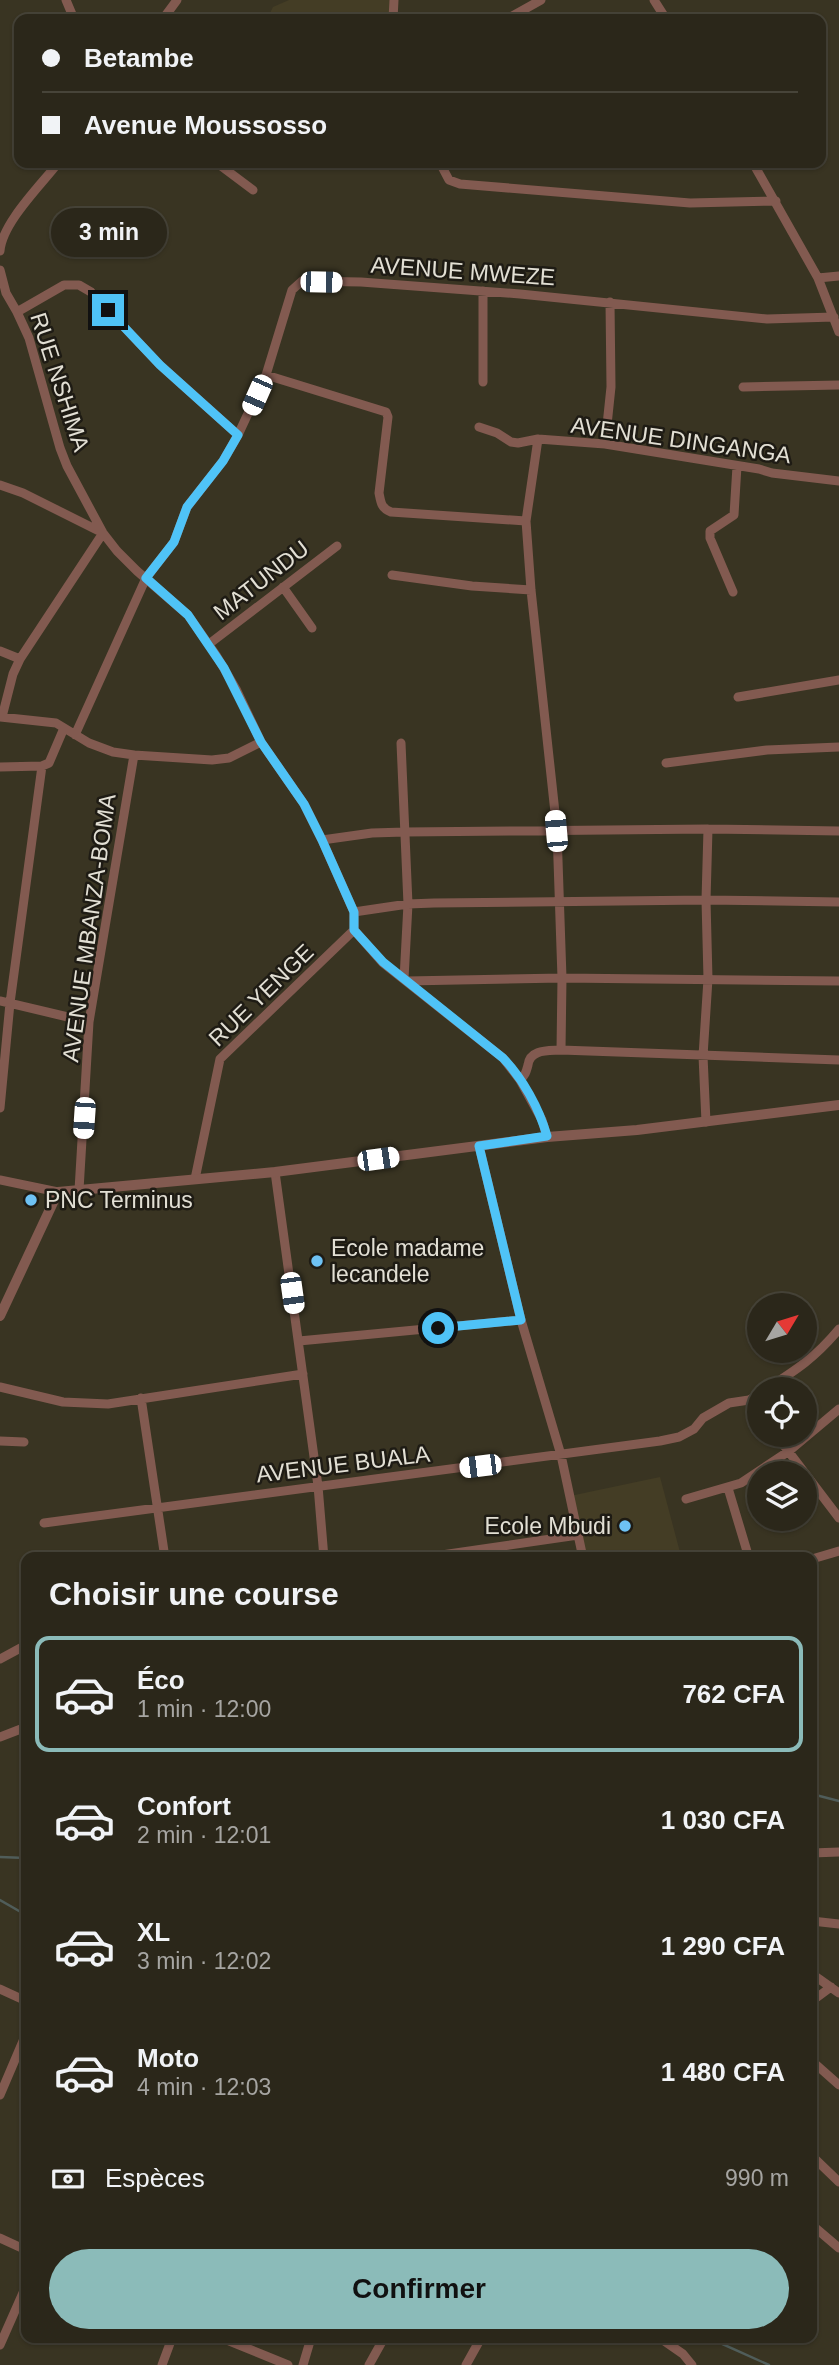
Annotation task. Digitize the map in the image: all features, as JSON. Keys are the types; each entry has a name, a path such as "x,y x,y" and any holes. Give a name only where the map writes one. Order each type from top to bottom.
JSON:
{"street":[{"path":"516,14 541,0"},
{"path":"0,251 19,209 54,168"},
{"path":"224,168 253,190"},
{"path":"443,168 449,180 460,184 690,204 776,201"},
{"path":"756,168 818,278 839,332"},
{"name":"RUE NSHIMA","path":"0,270 3,291 18,312 29,338 56,438 67,466 103,533 117,551 188,615 209,645 236,689 261,742 304,804 354,912 354,930"},
{"path":"818,278 839,276"},
{"name":"AVENUE MWEZE","path":"75,735 146,578 174,542 187,507 223,461 238,435 266,375 292,290 302,281 361,282 483,291 767,318 834,317"},
{"path":"18,312 64,285 79,285 90,292 160,365 238,435"},
{"path":"482,382 483,291"},
{"path":"606,444 611,387 610,302"},
{"path":"266,375 386,412 388,417 379,493 385,510 526,521"},
{"path":"743,387 839,385"},
{"name":"AVENUE DINGANGA","path":"479,428 497,433 511,442 538,439 606,444 772,473 839,481"},
{"path":"538,439 526,521 556,831 562,978 561,1050"},
{"path":"733,592 710,538 710,531 734,515 737,466"},
{"path":"0,485 23,493 103,533 20,659 1,717 48,721 113,752 134,755 212,760 229,758 261,742"},
{"name":"MATUNDU","path":"209,645 337,546"},
{"path":"392,575 472,586 531,590"},
{"path":"283,587 312,628"},
{"path":"0,651 20,659"},
{"path":"738,697 839,680"},
{"path":"0,766 42,766 49,763 64,728"},
{"path":"401,743 408,904 405,980"},
{"path":"666,763 767,750 839,747"},
{"name":"AVENUE MBANZA-BOMA","path":"79,1190 89,1022 134,755"},
{"path":"0,1108 10,1003 42,766"},
{"path":"706,1122 703,1056 708,979 708,829"},
{"path":"322,840 372,833 405,832 708,829 839,831"},
{"path":"354,912 408,904 839,902"},
{"path":"354,930 383,962 503,1058 520,1080 542,1120 547,1136"},
{"name":"RUE YENGE","path":"195,1179 220,1059 354,930"},
{"path":"405,980 562,978 839,981"},
{"path":"0,1001 89,1022"},
{"path":"520,1080 526,1074 529,1058 533,1054 561,1050 839,1060"},
{"path":"0,1180 58,1192 275,1172 547,1136 706,1122 839,1105"},
{"path":"479,1146 521,1320 561,1455 582,1552"},
{"path":"275,1172 318,1486 324,1552"},
{"path":"0,1316 58,1192"},
{"path":"299,1341 521,1320"},
{"path":"787,1377 808,1362 839,1329"},
{"path":"0,1387 76,1403 108,1405 303,1374"},
{"path":"141,1398 164,1552"},
{"name":"AVENUE BUALA","path":"44,1522 660,1441 679,1437 694,1429 703,1418 729,1403 747,1400"},
{"path":"686,1499 741,1483 789,1451 839,1409"},
{"path":"0,1441 24,1442"},
{"path":"786,1447 839,1518"},
{"path":"728,1488 747,1552"},
{"path":"462,1552 578,1535"},
{"path":"817,1558 839,1551"},
{"path":"0,1659 21,1648"},
{"path":"0,1737 21,1729"},
{"path":"817,1853 839,1852"},
{"path":"817,1922 839,1924"},
{"path":"817,1977 835,1990 817,1999"},
{"path":"0,1989 21,1999"},
{"path":"0,2095 21,2046"},
{"path":"817,2065 839,2085"},
{"path":"817,2161 839,2182"},
{"path":"817,2229 839,2248"},
{"path":"0,2238 21,2248"},
{"path":"0,2346 21,2298"},
{"path":"162,2365 170,2343"},
{"path":"234,2343 288,2365"},
{"path":"303,2365 310,2343"},
{"path":"369,2365 381,2343"},
{"path":"466,2365 478,2343"},
{"path":"667,2343 692,2365"}],"shaded area":[{"path":"289,0 394,0 393,14 270,14 273,7"},
{"name":"Ecole Mbudi","path":"660,1477 680,1552 583,1552 570,1496"}],"waterway":[{"path":"817,1795 839,1801"},
{"path":"0,1857 21,1858"},
{"path":"0,1900 21,1912"},
{"path":"720,2343 769,2365"}],"place":[{"name":"PNC Terminus","path":"31,1200"},
{"name":"Ecole madame lecandele","path":"317,1261"},
{"name":"Ecole Mbudi","path":"625,1526"}],"route":[{"path":"108,310 160,365 238,435 223,461 187,507 174,542 146,578 188,615 224,668 261,742 304,804 322,840 354,912 354,930 383,962 503,1058 514,1070 542,1120 547,1136 479,1146 521,1320 438,1328"}]}
